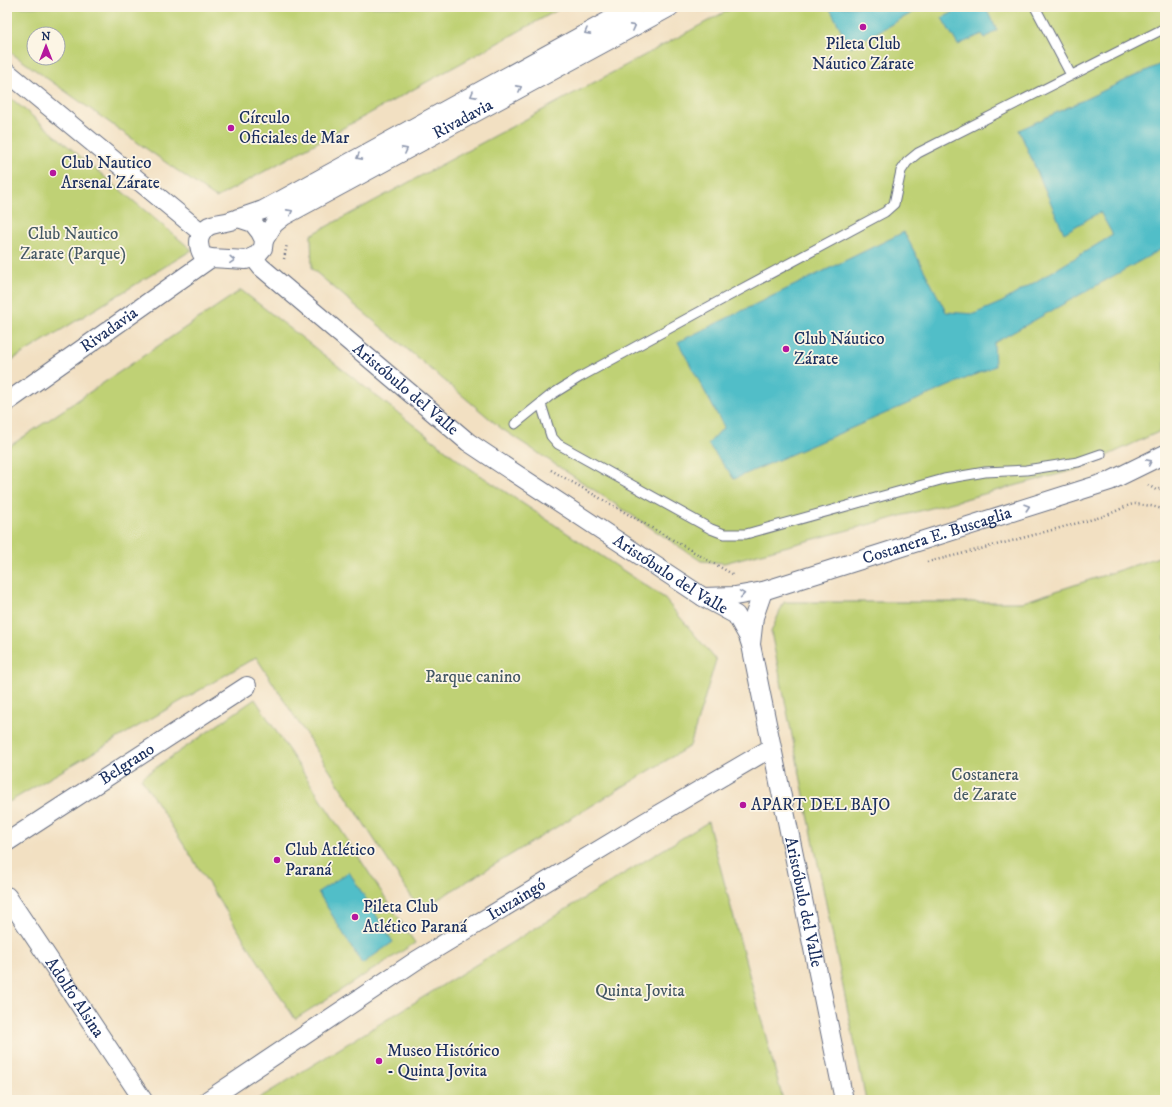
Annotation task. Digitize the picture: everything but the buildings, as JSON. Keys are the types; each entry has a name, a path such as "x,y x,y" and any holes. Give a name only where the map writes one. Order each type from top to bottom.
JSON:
{"street":[{"name":"Rivadavia","path":"202,233 209,226 263,210 634,7"},
{"name":"Rivadavia","path":"253,257 263,248 264,240 274,224 284,216 670,7"},
{"path":"7,72 202,233 198,241 199,250 203,256 211,258 246,260 253,257"},
{"path":"238,218 253,223 264,240"},
{"name":"Aristóbulo del Valle","path":"253,257 261,267 468,442 703,597 736,615 748,636 751,645 844,1100"},
{"name":"Rivadavia","path":"7,402 211,258"},
{"name":"Costanera E. Buscaglia","path":"703,597 735,596 763,591 1110,481 1165,454"},
{"path":"751,645 754,617 763,591"},
{"name":"Belgrano","path":"7,842 247,686"},
{"name":"Ituzaingó","path":"208,1100 417,960 638,826 771,748"},
{"name":"Adolfo Alsina","path":"7,896 143,1100"}],"lane":[{"path":"1035,7 1071,76"},
{"path":"515,424 551,395 587,374 885,212 894,204 901,171 918,153 1165,28"},
{"path":"541,404 551,436 558,444 711,530 724,534 746,534 944,480 985,472 1026,470 1078,462 1101,454"}],"path":[{"path":"287,266 284,259 288,240"},
{"path":"545,467 736,576"},
{"path":"926,562 968,553 1106,516 1134,504 1165,510"}],"green space":[{"name":"Círculo Oficiales de Mar","path":"7,7 563,7 216,198 30,66 66,66 66,26 26,26 26,63 7,50"},
{"name":"Club Náutico Zárate","path":"734,7 1165,7 1165,429 1078,469 724,563 701,561 502,429 312,269 311,235"},
{"name":"Club Nautico Arsenal Zárate","path":"7,95 192,250 7,363"},
{"name":"Parque canino","path":"241,290 462,463 663,597 716,660 690,746 420,910 256,657 9,802 7,799 7,448"},
{"name":"Costanera de Zarate","path":"1165,555 1165,1100 866,1100 771,632 784,602 1023,602"},
{"name":"Club Atlético Paraná","path":"255,699 415,943 295,1019 141,778"},
{"name":"Quinta Jovita","path":"708,822 783,1100 256,1100"}],"water":[{"name":"Pileta Club Náutico Zárate","path":"829,7 923,7 850,47"},
{"name":"Pileta Club Náutico Zárate","path":"964,7 985,7 997,30 985,38 982,34 958,45 942,18"},
{"path":"1165,62 1165,247 994,343 995,366 734,479 708,444 724,427 678,342 904,232 946,312 974,314 1002,302 1113,235 1100,212 1064,233 1019,130"},
{"name":"Pileta Club Atlético Paraná","path":"349,872 393,942 362,964 318,892"}],"place":[{"name":"Pileta Club Náutico Zárate","path":"863,27"},
{"name":"Círculo Oficiales de Mar","path":"231,128"},
{"name":"Club Nautico Arsenal Zárate","path":"53,173"},
{"name":"Club Náutico Zárate","path":"786,349"},
{"name":"APART DEL BAJO","path":"743,805"},
{"name":"Club Atlético Paraná","path":"277,860"},
{"name":"Pileta Club Atlético Paraná","path":"355,917"},
{"name":"Museo Histórico - Quinta Jovita","path":"379,1061"}],"park label":[{"name":"Club Nautico Zarate (Parque)","path":"73,244"}]}
